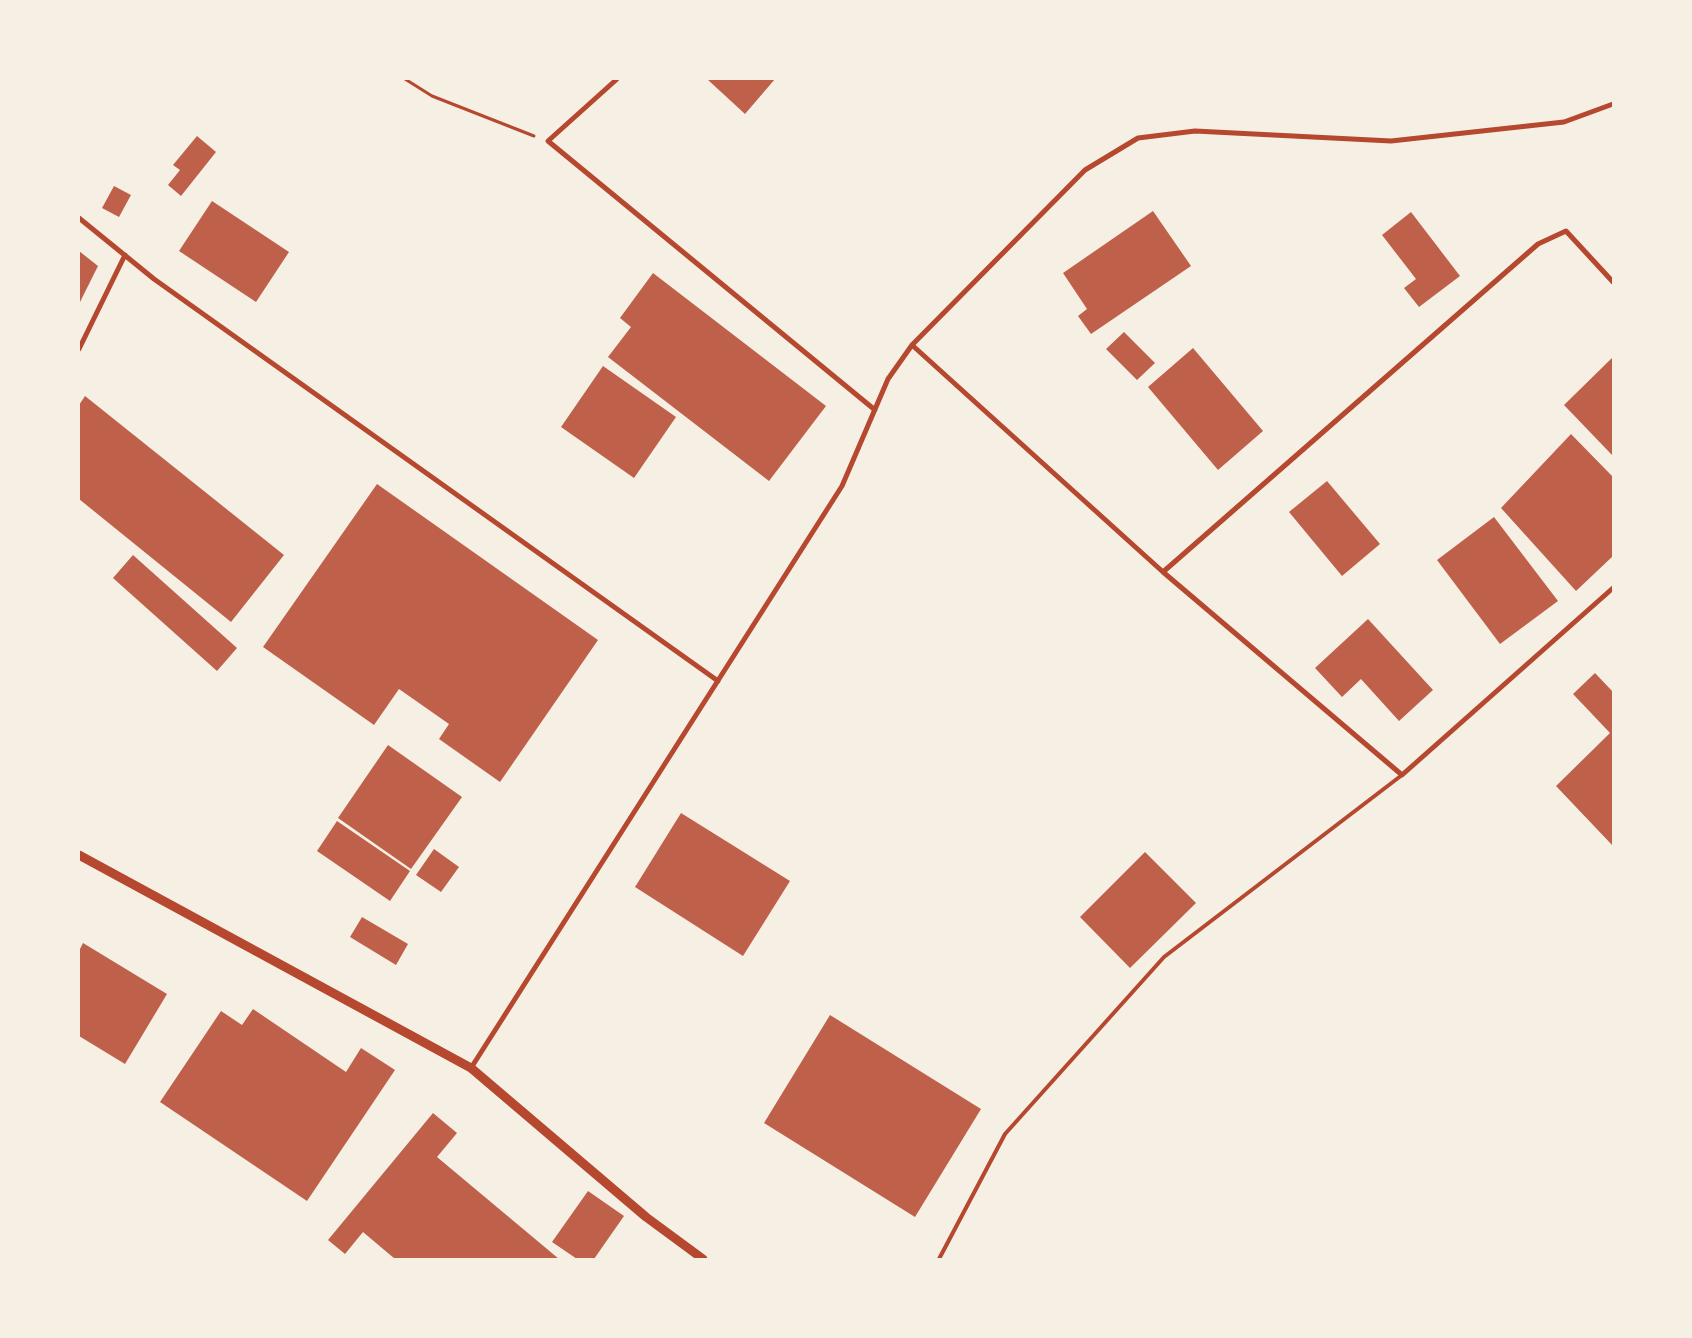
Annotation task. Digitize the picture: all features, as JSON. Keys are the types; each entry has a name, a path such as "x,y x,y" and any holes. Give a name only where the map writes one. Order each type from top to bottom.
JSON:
{"street":[{"path":"616,79 548,141 875,410"},
{"path":"471,1068 842,486 888,379 912,345 1086,170 1138,138 1195,131 1391,141 1564,122 1613,104"},
{"path":"79,218 162,284 718,681"},
{"path":"1163,572 1538,244 1566,231 1613,282"},
{"path":"79,349 125,255"},
{"path":"912,345 1163,572 1402,775 1613,588"},
{"path":"79,855 471,1068 646,1217 703,1259"}],"lane":[{"path":"938,1259 1005,1134 1164,957 1402,775"}],"path":[{"path":"405,79 432,96 548,141"}],"building":[{"path":"707,79 775,79 745,114"},
{"path":"197,136 216,152 181,196 168,185 180,170 173,165"},
{"path":"114,186 131,195 119,217 102,208"},
{"path":"212,201 289,252 256,302 179,251"},
{"path":"1153,211 1191,266 1091,334 1078,316 1087,309 1063,273"},
{"path":"1411,212 1460,276 1419,307 1404,288 1416,279 1382,235"},
{"path":"79,251 98,266 79,304"},
{"path":"653,273 826,406 769,481 608,357 631,327 620,318"},
{"path":"1124,332 1155,363 1137,380 1106,349"},
{"path":"1193,348 1263,431 1218,470 1148,387"},
{"path":"1613,357 1613,454 1612,455 1564,405"},
{"path":"603,366 676,417 634,478 561,427"},
{"path":"85,396 284,555 231,622 79,499 79,405"},
{"path":"1571,434 1613,477 1613,556 1576,591 1501,508"},
{"path":"1327,481 1380,544 1342,576 1289,512"},
{"path":"377,484 598,640 500,782 439,739 449,724 399,689 374,725 263,647"},
{"path":"1494,517 1558,601 1500,644 1437,560"},
{"path":"133,555 237,648 217,671 113,578"},
{"path":"1368,619 1433,690 1399,721 1361,679 1342,697 1315,668"},
{"path":"1595,673 1613,692 1613,846 1556,786 1610,733 1573,694"},
{"path":"388,745 462,797 411,869 338,818"},
{"path":"681,813 790,881 743,956 635,887"},
{"path":"337,821 410,871 390,901 317,851"},
{"path":"434,849 459,867 441,892 416,875"},
{"path":"1145,852 1196,903 1130,968 1080,917"},
{"path":"362,917 408,944 396,965 350,937"},
{"path":"83,943 167,994 125,1064 79,1036 79,951"},
{"path":"253,1009 346,1072 361,1048 395,1070 307,1201 160,1102 221,1011 242,1025"},
{"path":"830,1015 981,1109 915,1217 764,1123"},
{"path":"433,1113 457,1133 437,1157 559,1259 395,1259 363,1232 345,1254 328,1240"},
{"path":"588,1191 624,1216 594,1259 577,1259 552,1242"}]}
